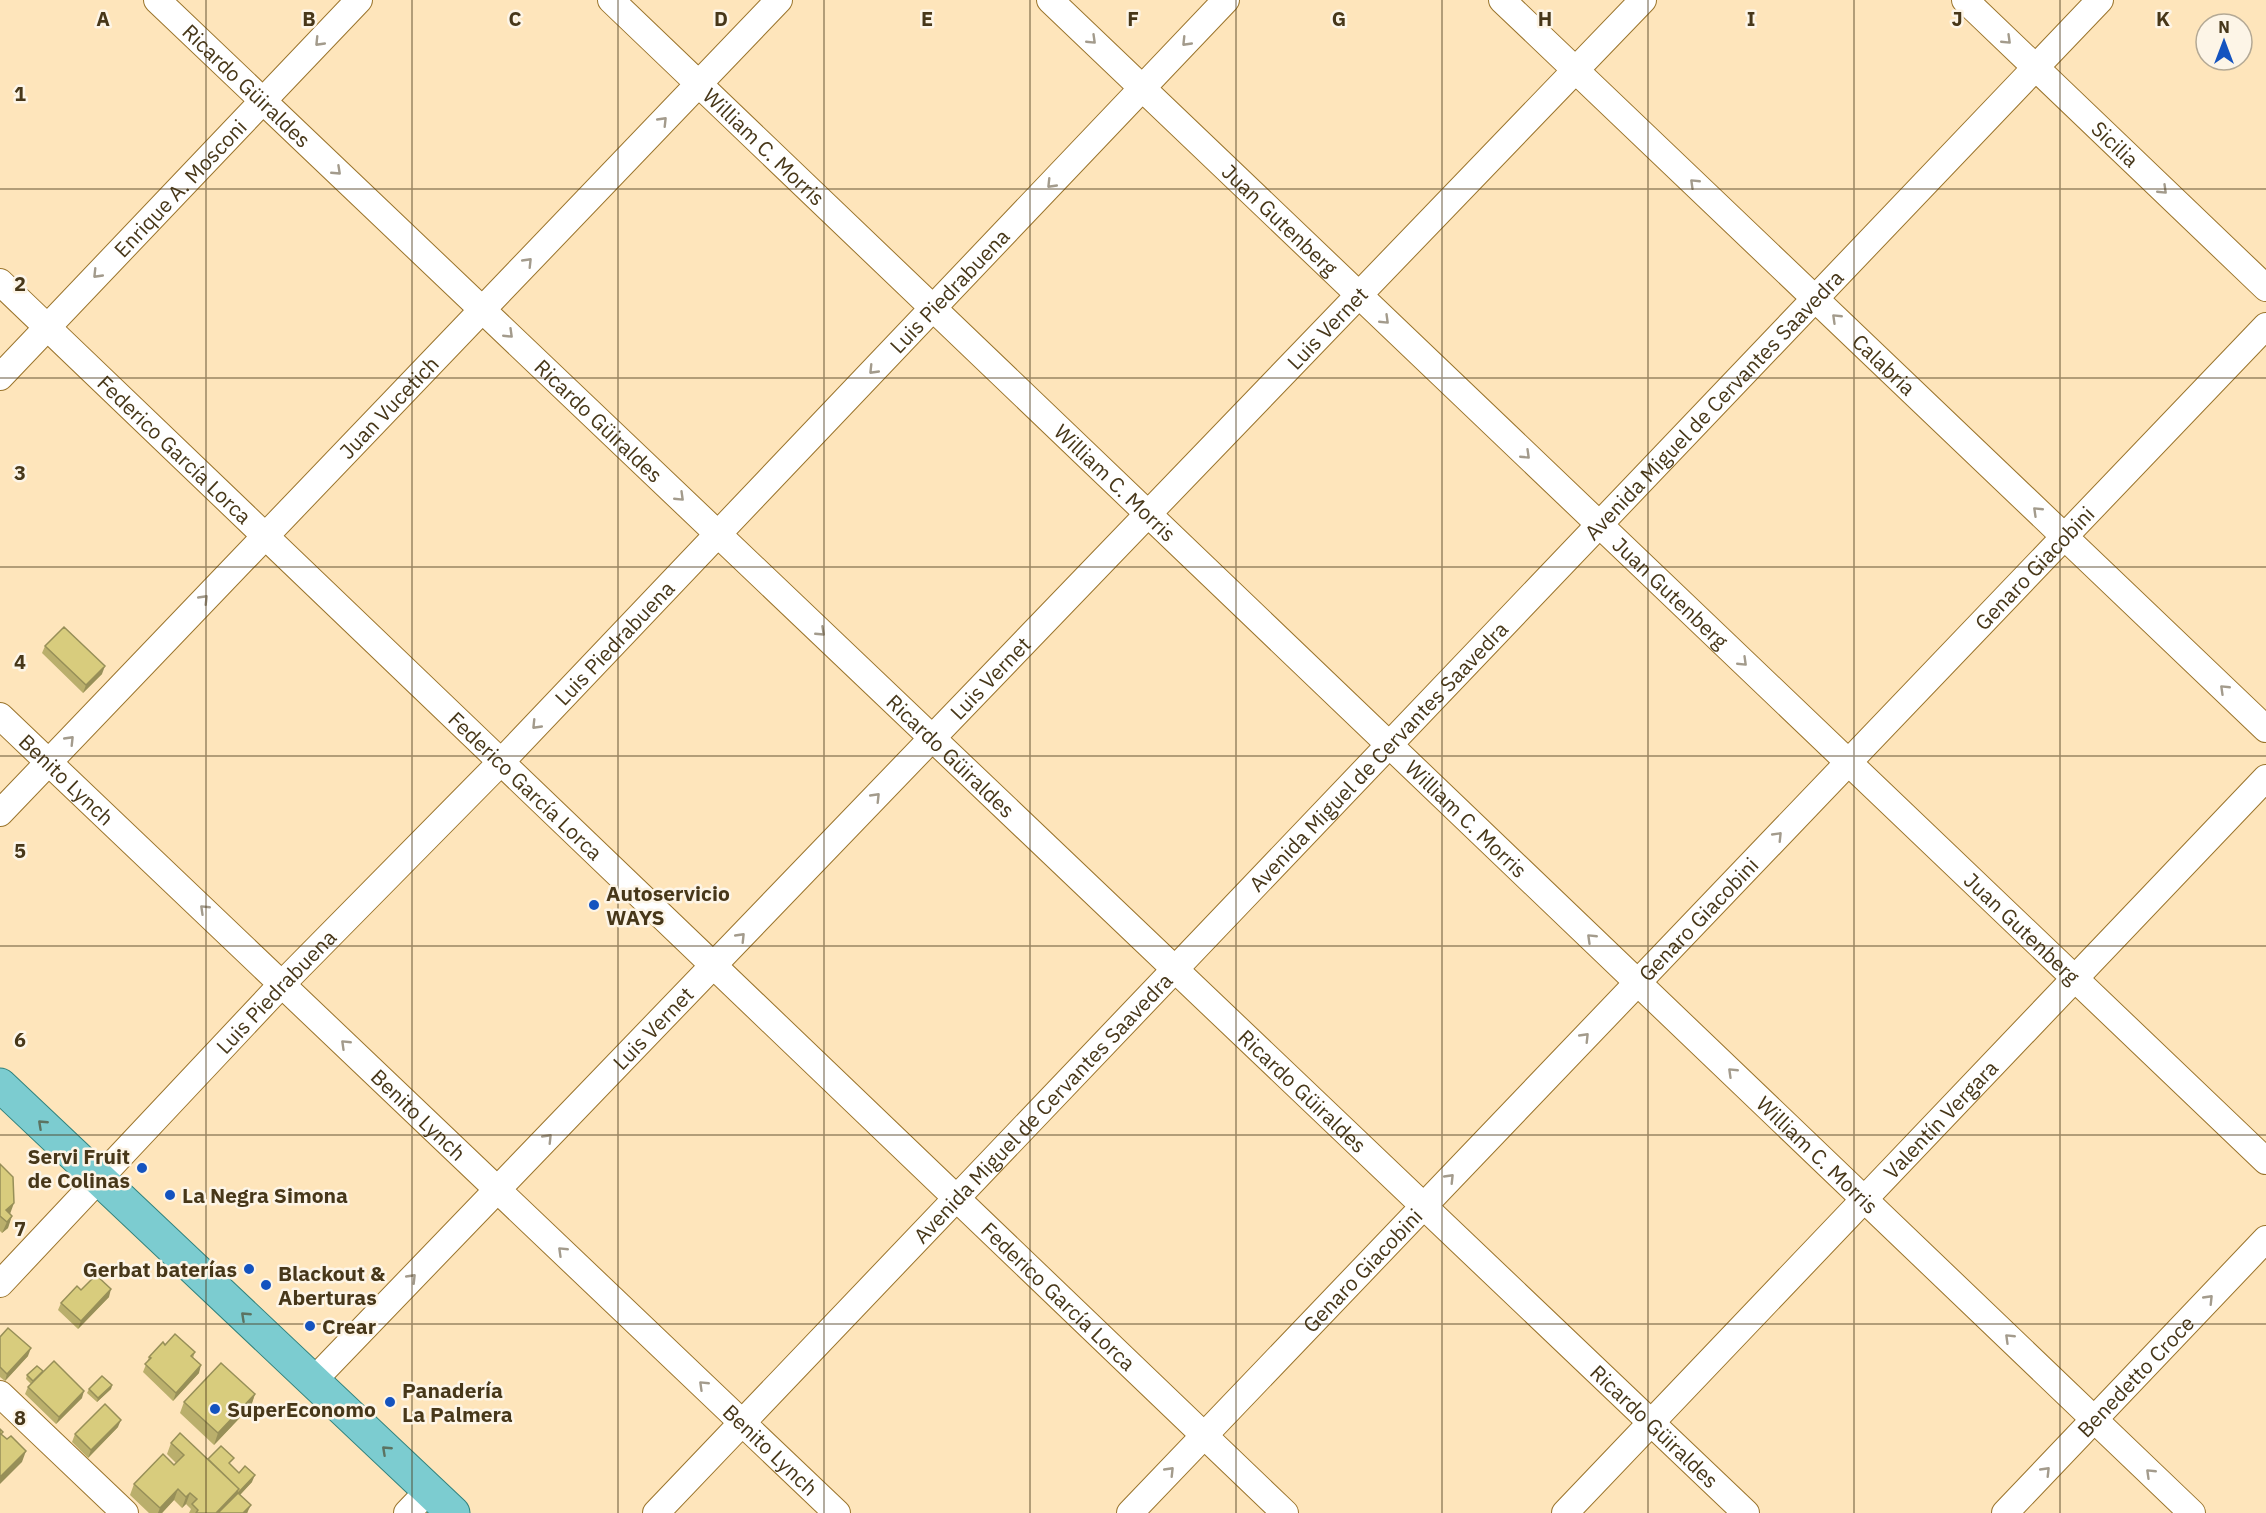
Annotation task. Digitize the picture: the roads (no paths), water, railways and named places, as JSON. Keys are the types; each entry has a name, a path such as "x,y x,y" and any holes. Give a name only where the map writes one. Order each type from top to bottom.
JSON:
{"main road":[{"path":"0,1085 91,1186 418,1506 453,1513"},
{"path":"0,1116 91,1186 313,1381 418,1506"}],"street":[{"name":"Ricardo Güiraldes","path":"157,0 1746,1513"},
{"name":"Enrique A. Mosconi","path":"0,376 360,0"},
{"name":"William C. Morris","path":"611,0 2192,1513"},
{"name":"Juan Vucetich","path":"0,813 779,0"},
{"name":"Juan Gutenberg","path":"1050,0 2266,1161"},
{"name":"Luis Piedrabuena","path":"0,1284 282,984 501,762 1226,0"},
{"name":"Calabria","path":"1502,0 2266,729"},
{"name":"Luis Vernet","path":"313,1381 1643,0"},
{"name":"Sicilia","path":"1965,0 2266,288"},
{"name":"Avenida Miguel de Cervantes Saavedra","path":"656,1513 2100,0"},
{"name":"Federico García Lorca","path":"0,282 1285,1513"},
{"name":"Genaro Giacobini","path":"1130,1513 2266,326"},
{"name":"Benito Lynch","path":"0,716 837,1513"},
{"name":"Valentín Vergara","path":"1565,1513 2266,778"},
{"name":"Benedetto Croce","path":"2005,1513 2266,1239"},
{"path":"0,1394 125,1513"}],"place":[{"name":"Autoservicio WAYS","path":"594,905"},
{"name":"Servi Fruit de Colinas","path":"142,1168"},
{"name":"La Negra Simona","path":"170,1195"},
{"name":"Gerbat baterías","path":"249,1269"},
{"name":"Blackout & Aberturas","path":"266,1285"},
{"name":"Crear","path":"310,1326"},
{"name":"Panadería La Palmera","path":"390,1402"},
{"name":"SuperEconomo","path":"215,1409"}]}
